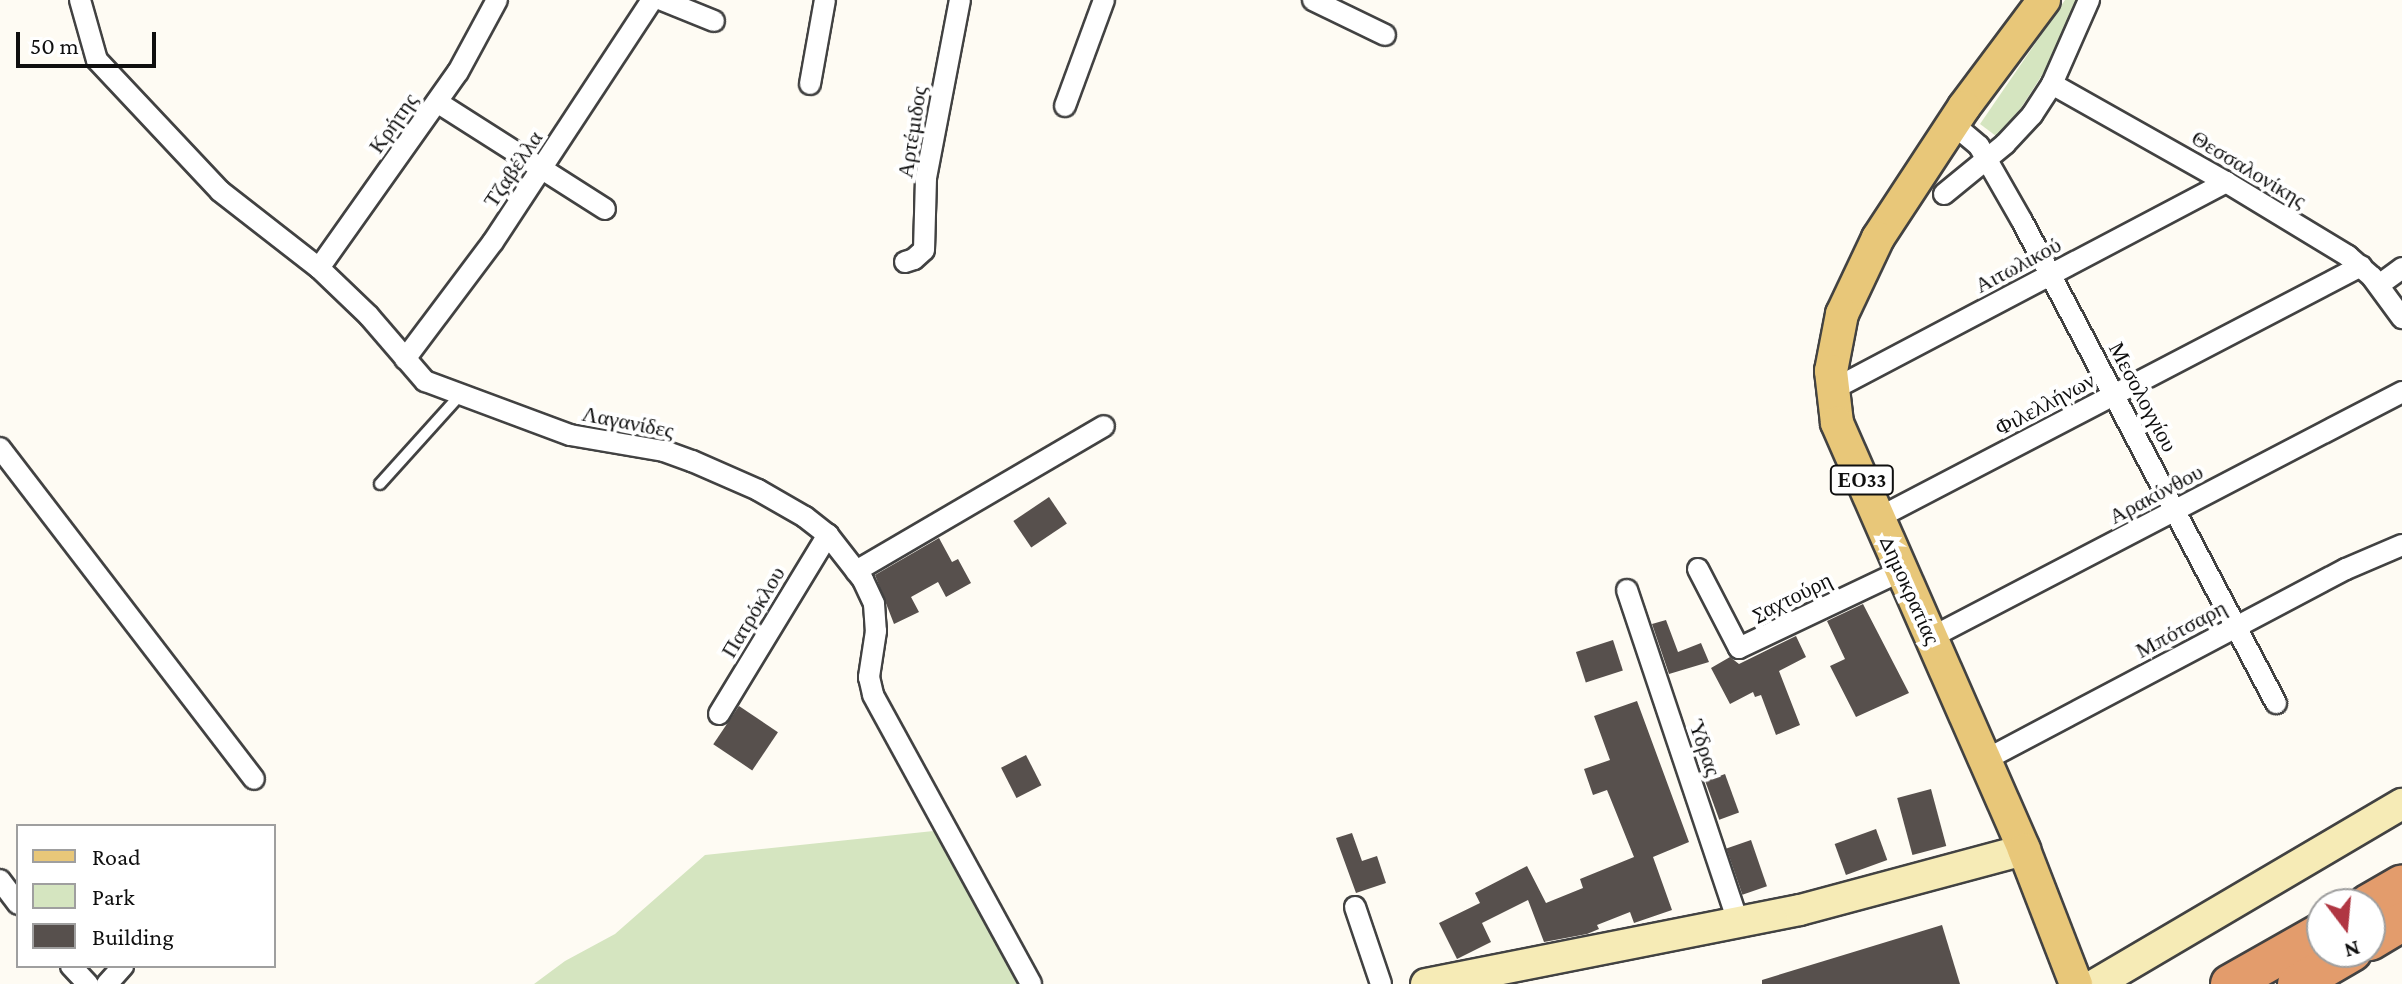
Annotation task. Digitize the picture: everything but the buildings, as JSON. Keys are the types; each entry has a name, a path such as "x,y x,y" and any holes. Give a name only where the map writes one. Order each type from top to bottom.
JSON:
{"highway":[{"path":"2230,984 2306,941"},
{"path":"2297,984 2324,968"}],"main road":[{"name":"Δημοκρατίας","path":"2044,0 1953,124 1900,203 1857,277 1834,343 1832,390 1837,423 2024,850 2076,984"}],"street":[{"name":"Λαγανίδες","path":"80,0 97,60 220,191 319,268 369,316 425,381 570,435 664,451 692,461 758,490 805,517 828,535 856,571 876,612 869,669 873,695 1031,984"},
{"name":"Κρήτης","path":"319,268 477,42 497,0"},
{"path":"810,84 825,0"},
{"name":"Αρτέμιδος","path":"905,262 924,250 926,178 960,0"},
{"path":"1065,106 1104,0"},
{"path":"1313,0 1385,35"},
{"path":"1944,194 1987,160 2026,121 2052,84 2089,0"},
{"path":"651,1 714,21"},
{"name":"Τζαβέλλα","path":"405,359 478,263 651,1"},
{"name":"Θεσσαλονίκης","path":"2052,84 2226,182 2361,266 2402,318"},
{"path":"437,102 605,209"},
{"name":"Μεσολογγίου","path":"1953,124 1972,137 1987,160 2115,395 2276,703"},
{"name":"Αιτωλικού","path":"1832,390 2226,182"},
{"name":"Φιλελλήνων","path":"1878,518 2361,266"},
{"path":"2379,285 2402,268"},
{"name":"Αρακύνθου","path":"1932,637 2402,392"},
{"path":"856,571 1104,426"},
{"path":"0,448 254,779"},
{"name":"Πατρόκλου","path":"719,714 828,535"},
{"name":"Μπότσαρη","path":"1985,760 2346,569 2402,545"},
{"name":"Σαχτούρη","path":"1698,569 1739,648 1901,571"},
{"name":"Ύδρας","path":"1627,590 1738,921"},
{"path":"2096,984 2402,804"},
{"path":"1426,984 1855,897 2024,850"},
{"path":"0,880 16,901"},
{"path":"1355,907 1381,984"},
{"path":"73,968 88,984"},
{"path":"107,984 121,968"}],"lane":[{"path":"380,484 460,395"}],"green space":[{"path":"2065,0 2076,0 2051,61 2021,108 1996,136 1980,124"},
{"path":"943,830 1026,984 534,984 565,961 615,934 705,855"}]}
